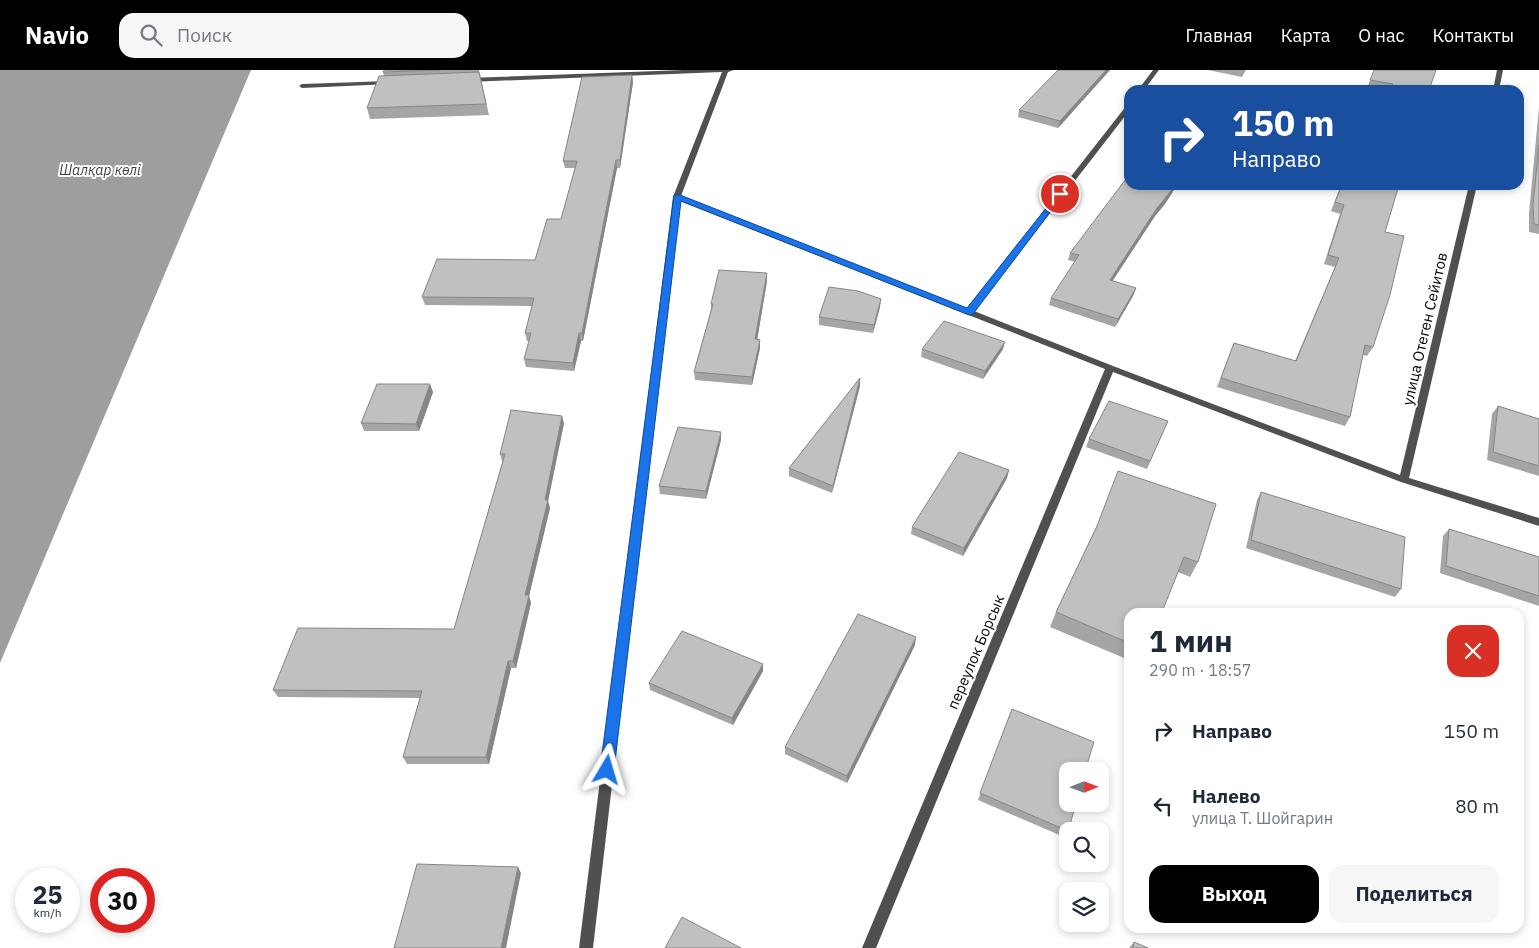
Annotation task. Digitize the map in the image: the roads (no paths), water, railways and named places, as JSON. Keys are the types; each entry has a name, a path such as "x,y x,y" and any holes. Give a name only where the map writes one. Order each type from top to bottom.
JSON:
{"street":[{"path":"586,948 677,197 726,70"},
{"path":"460,80 732,70"},
{"path":"1145,85 1156,70"},
{"path":"1497,85 1500,70"},
{"path":"302,86 401,82"},
{"path":"969,312 1124,112"},
{"name":"улица Отеген Сейитов","path":"1404,480 1472,190"},
{"path":"677,197 1110,368 1404,480 1539,522"},
{"name":"переулок Борсык","path":"869,948 1110,368"}],"water":[{"name":"Шалқар көлі","path":"0,70 251,70 0,663"}]}
